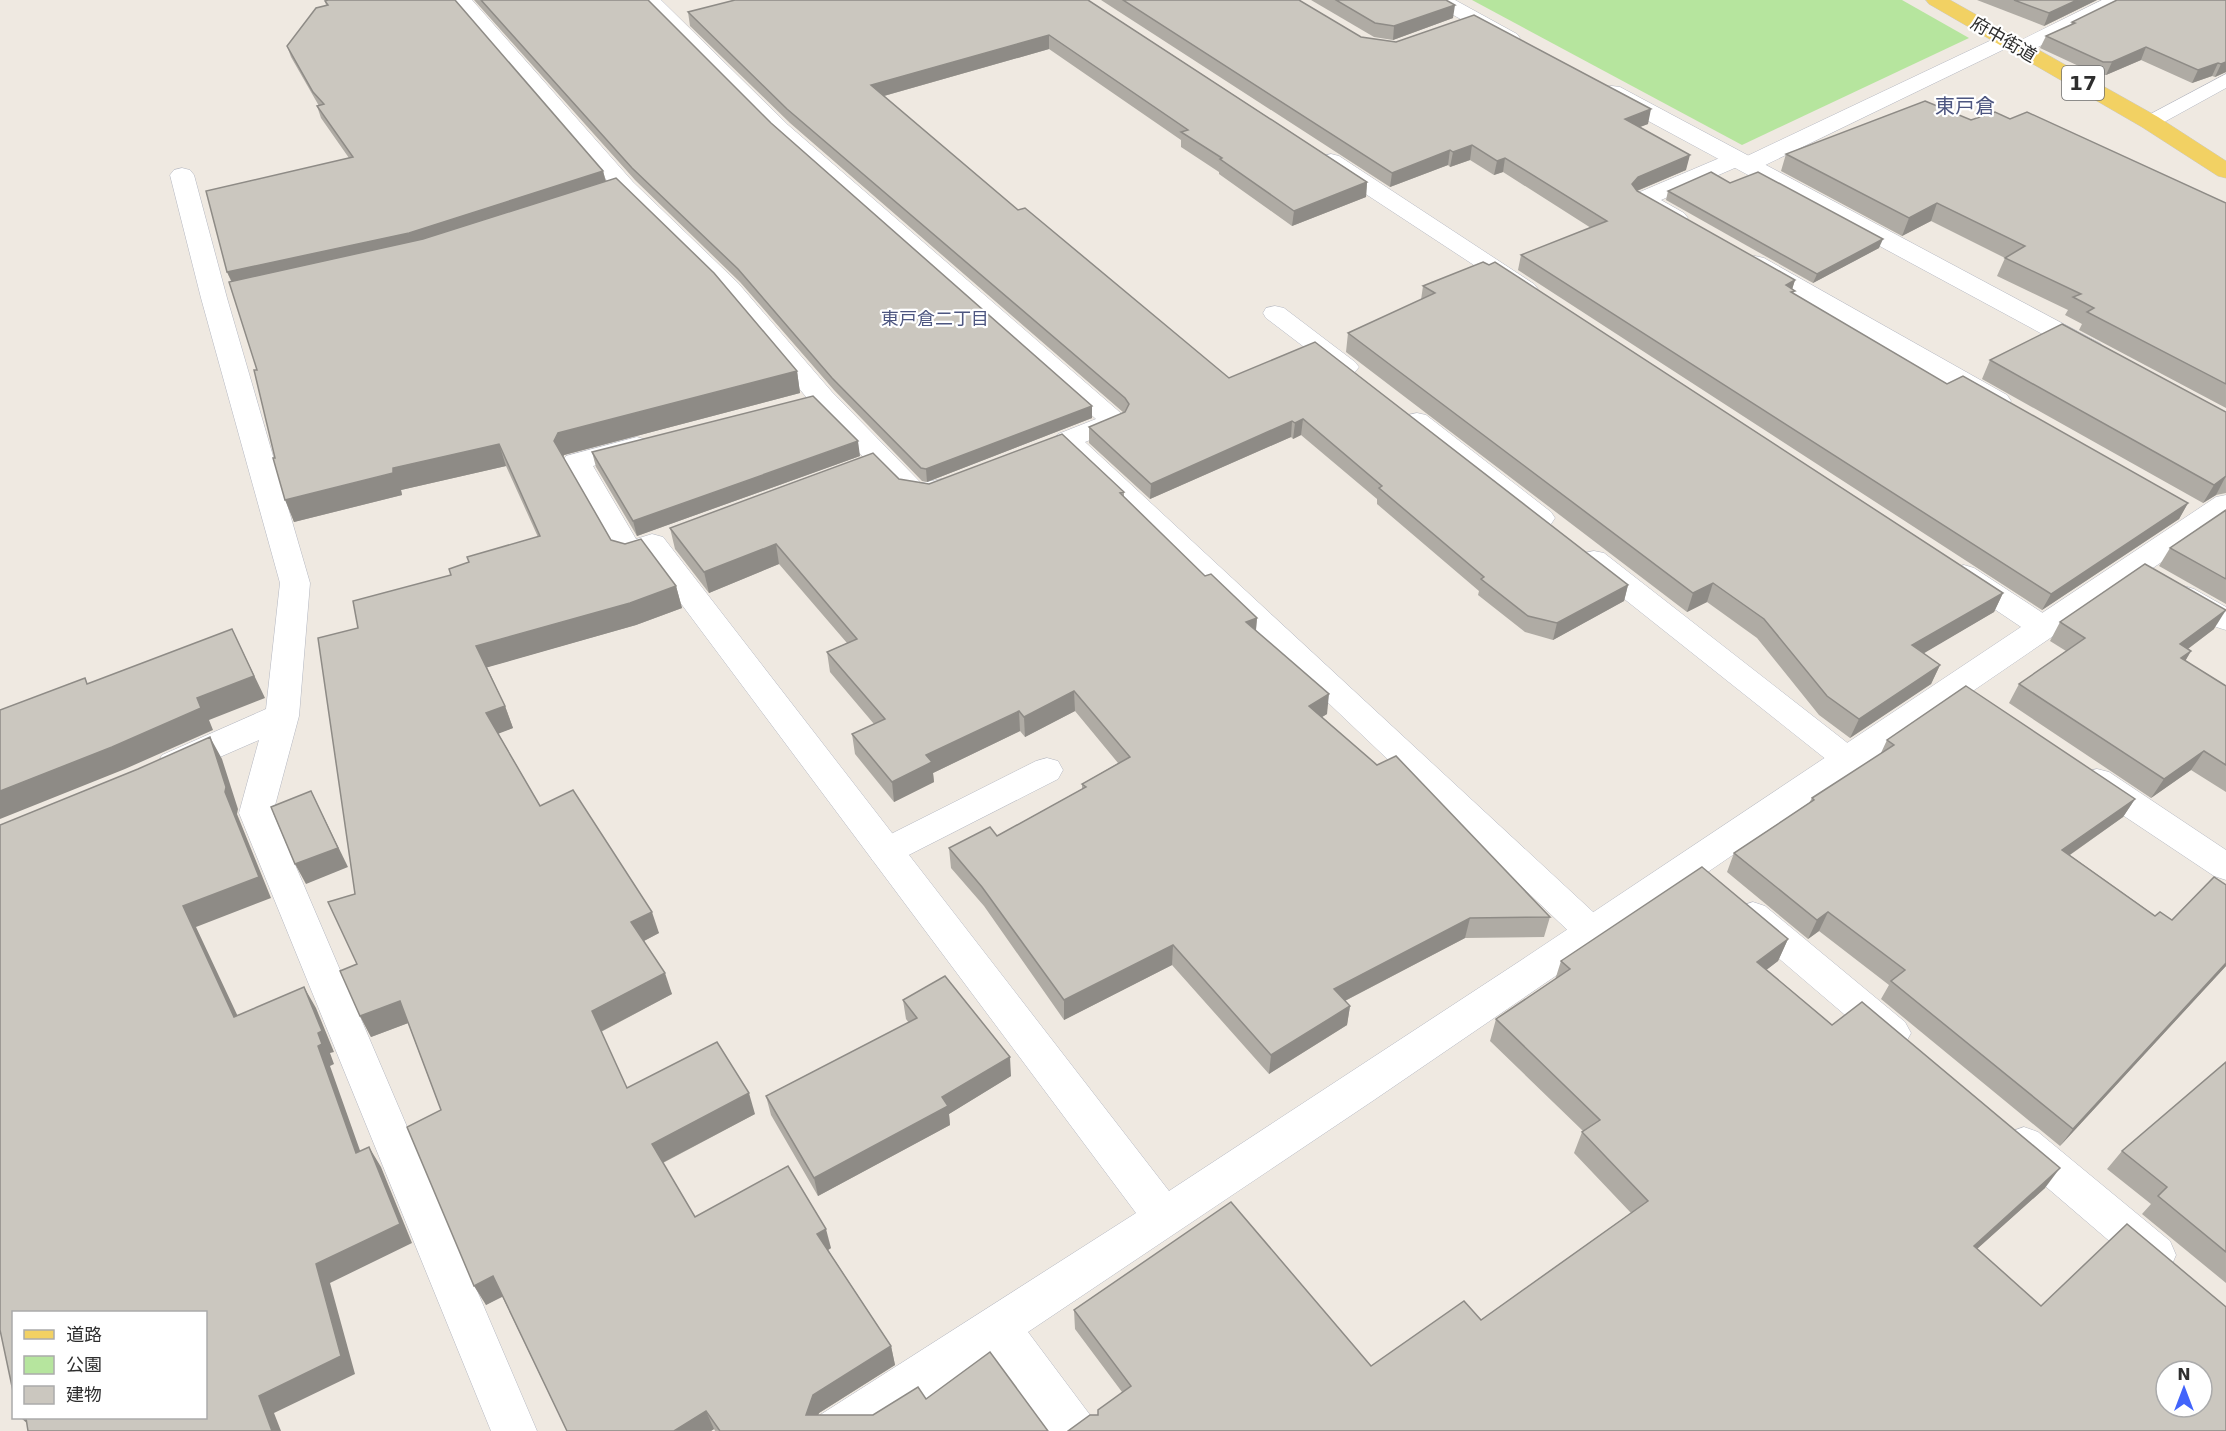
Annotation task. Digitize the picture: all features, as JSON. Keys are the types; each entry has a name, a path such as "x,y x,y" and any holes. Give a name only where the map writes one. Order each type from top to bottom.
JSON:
{"main road":[{"name":"府中街道","path":"1936,0 2150,122 2226,171"}],"street":[{"path":"461,0 614,191 729,288 822,398 870,463 912,491 930,493 961,481"},
{"path":"1440,0 1465,23 1528,47"},
{"path":"1695,229 1643,199 1742,162 2117,0"},
{"path":"1590,81 2112,360"},
{"path":"182,175 225,295 295,583 282,716 256,813 514,1431"},
{"path":"1736,252 2017,412"},
{"path":"789,407 822,398"},
{"path":"666,439 576,462 630,554 663,540 885,852 1164,1217"},
{"path":"836,1431 998,1328 1593,933 1713,883 1848,760 2044,628 2151,577 2205,510"},
{"path":"148,775 282,716"},
{"path":"998,1328 1074,1431"}],"lane":[{"path":"650,0 781,129 1114,421 1057,444 1593,933"},
{"path":"2150,122 2226,80"},
{"path":"1313,149 1543,300"},
{"path":"1275,314 1369,385"},
{"path":"1397,406 1848,760"},
{"path":"1944,562 2044,628"},
{"path":"2151,577 2226,620"},
{"path":"1957,687 1985,706"},
{"path":"2072,764 2226,867"},
{"path":"885,852 1047,770"},
{"path":"1713,883 1918,1055"},
{"path":"2000,1123 2181,1275"}],"green space":[{"path":"1472,0 1902,0 1969,38 1742,145"}],"building":[{"path":"455,0 603,171 409,233 227,272 206,191 353,157 317,106 324,104 313,92 287,46 316,8 328,5 325,1"},
{"path":"481,0 648,0 771,123 1092,406 926,469 921,468 832,378 738,269 632,168"},
{"path":"735,0 1088,0 1367,182 1294,211 1220,159 1222,158 1181,132 1188,130 1049,35 871,85 1018,210 1025,208 1229,378 1315,342 1628,585 1557,623 1528,616 1481,579 1484,577 1379,488 1382,486 1303,419 1295,423 1292,421 1151,484 1089,427 1125,412 1129,404 1125,398 787,109 688,12"},
{"path":"1123,0 1299,0 1361,37 1396,42 1474,15 1651,109 1625,119 1690,155 1638,177 1632,184 1637,191 1795,280 1786,285 1795,291 1791,292 1947,384 1963,376 2188,503 2051,594 1521,255 1607,221 1505,158 1497,161 1472,145 1453,152 1450,150 1392,173"},
{"path":"1336,0 1446,0 1455,5 1394,26 1375,23"},
{"path":"2014,0 2077,0 2049,13"},
{"path":"2117,0 2226,0 2226,62 2198,70 2146,47 2112,62 2103,62 2046,36"},
{"path":"1925,101 1971,120 1995,112 2010,119 2027,112 2226,203 2226,384 2087,312 2094,308 2073,297 2081,294 2005,258 2025,246 1937,203 1909,218 1786,154"},
{"path":"1711,172 1730,183 1758,172 1883,239 1817,274 1668,191"},
{"path":"616,178 714,273 797,371 558,433 554,441 611,540 625,544 641,539 676,586 630,603 476,646 505,706 486,713 540,806 573,790 652,912 631,922 665,973 592,1011 627,1088 717,1042 749,1093 652,1144 695,1217 788,1166 826,1229 817,1234 891,1346 813,1395 806,1415 873,1415 918,1387 926,1399 990,1352 1048,1431 720,1431 706,1411 674,1431 567,1431 493,1276 474,1286 407,1127 441,1110 400,1001 360,1016 340,971 357,964 328,902 355,894 318,638 358,628 353,601 451,575 449,569 469,562 467,557 540,536 499,444 393,468 393,473 285,500 273,458 275,458 254,370 257,370 229,282 423,239"},
{"path":"1483,262 1489,265 1495,262 2003,593 1912,645 1940,665 1859,719 1827,696 1764,619 1713,583 1693,593 1348,333 1435,293 1423,286"},
{"path":"2062,324 2226,412 2226,476 2214,485 1990,360"},
{"path":"813,396 858,441 633,521 592,452"},
{"path":"1062,434 1124,492 1120,493 1205,576 1211,574 1257,618 1246,622 1329,694 1309,706 1377,765 1396,756 1550,917 1470,918 1334,989 1350,1006 1271,1055 1173,945 1064,1000 982,887 949,848 990,827 997,836 1086,787 1082,784 1130,757 1074,691 1024,717 1019,711 926,755 932,762 892,782 852,734 885,719 827,652 857,639 776,544 704,572 670,528 873,453 899,479 929,484"},
{"path":"2226,510 2226,579 2170,548"},
{"path":"2145,564 2226,610 2180,644 2191,651 2181,658 2226,686 2226,765 2204,751 2164,779 2019,684 2085,638 2060,622"},
{"path":"232,629 254,676 197,698 201,708 112,747 0,791 0,710 85,678 87,684"},
{"path":"1966,686 2135,799 2062,850 2155,916 2160,912 2172,920 2214,877 2226,885 2226,963 2073,1129 1891,981 1905,970 1828,912 1817,920 1734,853 1814,800 1812,798 1894,745 1887,740"},
{"path":"210,737 226,787 225,792 259,877 183,906 234,1017 304,987 322,1031 318,1033 322,1044 318,1046 356,1153 369,1147 400,1224 316,1264 341,1356 259,1396 272,1431 28,1431 26,1419 207,1419 207,1311 12,1311 12,1387 0,1330 0,825"},
{"path":"311,791 338,848 295,864 271,807"},
{"path":"1702,867 1788,939 1757,962 1832,1025 1862,1002 2060,1168 1974,1246 2041,1306 2127,1224 2226,1307 2226,1431 1068,1431 1090,1415 1098,1415 1098,1410 1131,1386 1074,1310 1231,1202 1371,1366 1464,1301 1481,1320 1648,1201 1582,1132 1600,1120 1496,1019 1570,969 1561,961"},
{"path":"945,976 1010,1057 942,1097 948,1106 814,1178 766,1096 917,1018 903,1000"},
{"path":"2226,1062 2226,1252 2158,1196 2167,1187 2122,1151"}],"district":[{"name":"東戸倉","path":"1965,106"},
{"name":"東戸倉二丁目","path":"935,318"}]}
